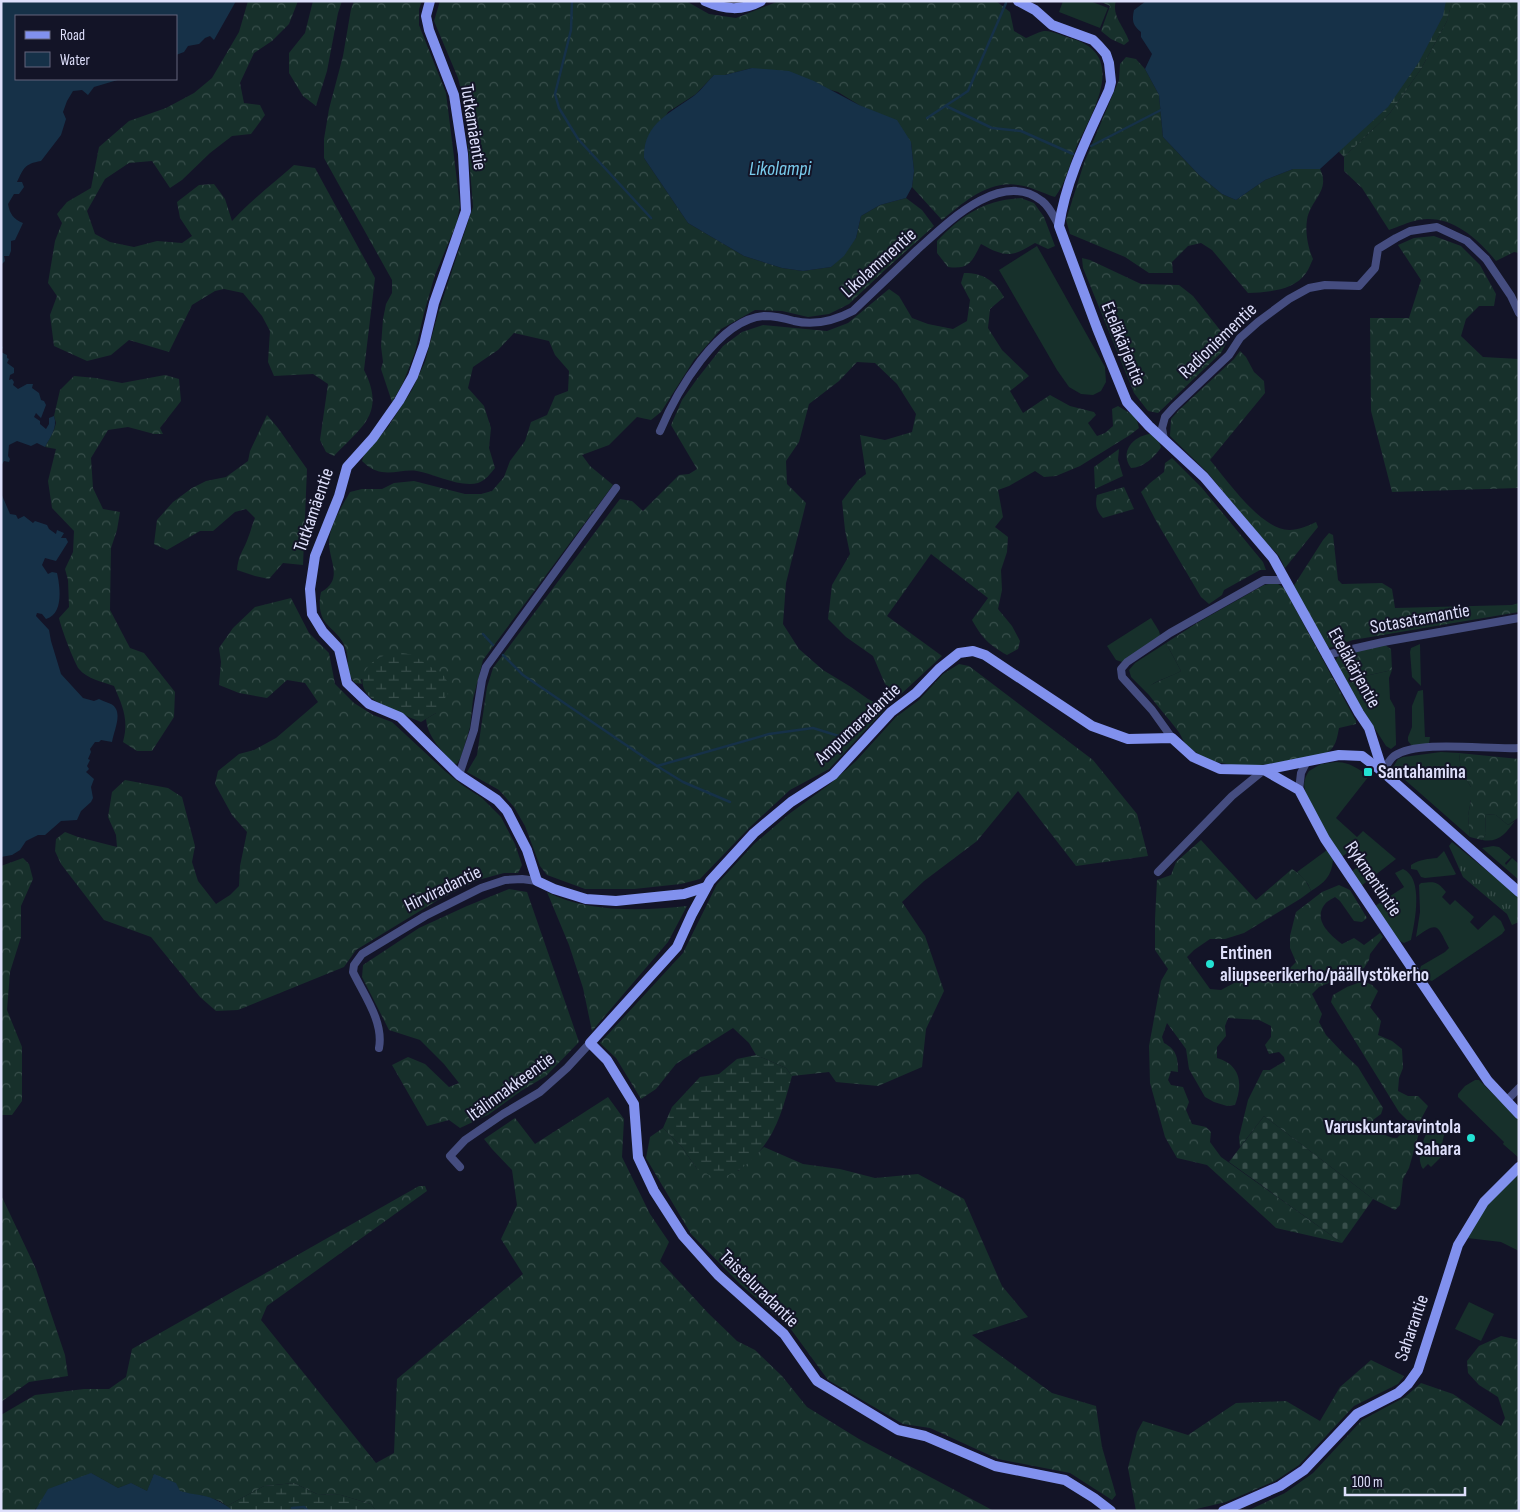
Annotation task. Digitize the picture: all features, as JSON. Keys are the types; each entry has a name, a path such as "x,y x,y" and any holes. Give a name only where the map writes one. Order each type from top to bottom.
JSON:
{"street":[{"name":"Tutkamäentie","path":"430,1 426,16 429,30 454,95 463,154 466,211 434,303 424,345 413,376 399,401 373,438 347,467 339,496 315,556 310,594 312,614 323,632 339,649 347,683 369,704 400,717 459,775 497,800 507,811 527,850 537,881"},
{"path":"705,1 715,5 740,9 761,1"},
{"path":"1018,1 1035,10 1052,25 1093,40 1106,54 1109,63 1111,82 1109,90 1076,163 1061,210 1059,226"},
{"name":"Likolammentie","path":"660,431 664,419 685,382 711,349 727,333 751,319 763,316 811,323 838,319 853,311 955,215 979,200 999,193 1016,191 1032,195 1043,201 1059,226"},
{"name":"Eteläkärjentie","path":"1059,226 1127,402 1149,426 1204,477 1273,558 1326,655 1369,728 1383,772"},
{"name":"Radioniementie","path":"1164,440 1162,428 1165,417 1230,356 1240,338 1258,322 1289,299 1309,288 1326,285 1359,286 1376,268 1378,249 1410,232 1437,228 1467,241 1486,259 1511,296 1519,313"},
{"path":"459,775 474,730 486,667 616,488"},
{"path":"1284,580 1264,580 1170,633 1127,662 1121,669 1122,677 1152,710 1172,738 1193,757 1220,769 1264,770 1339,755 1362,756 1383,772 1519,892"},
{"name":"Sotasatamantie","path":"1326,655 1383,642 1519,618"},
{"name":"Ampumaradantie","path":"590,1043 677,947 706,887 754,833 791,802 833,775 891,712 916,693 959,653 973,651 985,654 1092,726 1128,739 1172,738"},
{"path":"1383,772 1387,763 1394,756 1405,751 1436,746 1519,748"},
{"path":"1264,770 1299,790 1301,774 1307,761"},
{"path":"1158,872 1232,796 1264,770"},
{"name":"Rykmentintie","path":"1299,790 1325,839 1488,1081 1519,1114"},
{"name":"Hirviradantie","path":"379,1048 381,1034 353,972 354,964 362,954 425,916 481,888 505,880 522,879 537,881 554,889 586,899 616,901 684,894 706,887"},
{"name":"Itälinnakkeentie","path":"460,1167 450,1156 465,1140 502,1114 540,1092 567,1068 590,1043"},
{"name":"Taisteluradantie","path":"590,1043 607,1060 634,1104 638,1157 654,1191 683,1236 718,1275 784,1334 817,1381 898,1430 925,1436 995,1466 1065,1480 1111,1511"},
{"path":"1506,1101 1519,1088"},
{"name":"Saharantie","path":"1223,1511 1280,1486 1304,1470 1356,1414 1398,1393 1408,1384 1418,1370 1452,1260 1462,1237 1484,1202 1519,1167"}],"green space":[{"path":"248,1 298,1 289,24 272,41 254,53 240,83 244,103 260,105 265,115 251,134 232,136 210,153 182,180 170,188 152,161 129,163 105,179 87,211 95,234 110,242 134,247 157,241 182,243 192,236 180,218 177,202 199,185 214,184 225,199 232,221 254,199 294,165 315,168 375,278 364,370 373,398 372,409 362,427 334,456 326,452 320,440 328,384 313,374 274,376 268,362 270,331 262,316 243,293 224,289 215,291 192,305 169,352 129,340 111,355 87,361 54,346 50,315 57,296 48,283 55,241 62,223 57,214 67,202 91,188 99,147 129,121 166,108 194,93 212,78 239,32"},
{"path":"313,1 342,1 327,71 316,106 303,96 289,73 289,53 305,33"},
{"path":"354,1 422,1 419,9 419,25 446,93 460,205 457,222 435,275 415,352 403,383 392,402 381,369 383,362 381,346 383,319 386,304 392,293 392,280 324,158 324,139 329,109 343,56"},
{"path":"440,1 686,1 709,14 736,18 779,1 996,1 1010,12 1014,31 1026,38 1039,32 1047,31 1073,39 1090,47 1099,58 1103,72 1101,87 1090,119 1076,148 1065,180 1055,197 1023,186 1007,184 996,186 986,189 967,200 942,220 912,187 914,171 911,142 838,92 752,68 725,75 714,75 696,94 668,112 644,158 688,223 744,256 782,268 803,271 831,267 856,238 861,216 880,205 906,198 922,210 934,226 849,304 829,314 808,317 782,311 755,310 721,329 694,360 661,412 651,420 637,417 609,445 582,455 590,466 613,485 483,660 473,699 470,727 457,764 453,763 429,732 426,719 436,713 361,679 362,684 355,683 349,671 344,645 339,636 323,619 320,606 321,592 328,587 334,576 329,542 330,536 337,516 350,492 362,489 382,489 394,483 414,481 465,494 481,494 492,491 504,477 510,461 525,441 531,422 547,415 555,396 568,391 569,371 555,355 549,341 514,333 498,350 473,367 468,388 484,406 491,428 489,448 495,468 486,479 478,483 464,484 417,471 379,471 362,461 364,455 388,427 412,390 425,362 439,310 473,207 465,106 458,78 434,21"},
{"path":"1063,1 1090,1 1108,8 1100,28 1059,12"},
{"path":"1099,1 1116,1 1115,11 1129,41 1124,45 1111,39 1101,31 1110,6"},
{"path":"1436,1 1452,1 1447,21 1421,69 1390,113 1344,157 1339,152 1337,145"},
{"path":"1452,1 1519,1 1519,253 1514,252 1496,261 1472,236 1452,224 1430,219 1418,220 1389,230 1362,188 1344,171 1344,157 1390,113 1421,69 1447,21"},
{"path":"1126,57 1136,59 1145,69 1159,95 1163,137 1199,175 1222,194 1236,200 1265,180 1293,169 1320,169 1323,177 1322,190 1309,213 1306,225 1307,240 1313,259 1307,271 1295,284 1280,289 1248,293 1212,250 1201,243 1188,246 1172,262 1173,273 1149,273 1125,257 1070,234 1066,220 1084,163 1119,80 1120,64"},
{"path":"1021,198 1034,203 1044,217 1055,246 1048,249 1035,243 1020,251 1003,254 981,244 972,260 966,266 948,267 937,253 937,241 946,232 974,210 996,202"},
{"path":"1434,236 1461,246 1480,265 1496,294 1494,306 1479,306 1466,319 1461,336 1483,357 1519,359 1519,488 1392,492 1371,411 1370,318 1409,318 1421,280 1398,245 1414,238"},
{"path":"1037,246 1105,367 1106,382 1101,391 1093,395 1081,394 1069,387 1057,370 999,270"},
{"path":"1082,258 1141,284 1179,285 1193,296 1228,340 1221,353 1158,413 1148,411 1134,393 1083,268"},
{"path":"964,273 977,274 992,282 1004,297 990,309 988,328 1002,350 1029,376 1010,391 1023,413 1050,395 1070,406 1094,412 1096,415 1088,423 1097,436 1105,433 1113,426 1112,409 1118,406 1136,417 1139,428 1080,466 1056,476 1044,477 1035,471 998,490 1003,517 995,527 1008,537 1007,552 1001,570 1002,590 998,609 1012,626 1020,641 1018,649 1007,655 986,640 972,620 988,598 931,554 887,616 942,656 899,696 885,684 873,656 846,637 828,619 832,585 850,554 842,501 858,480 866,474 860,435 885,440 912,432 916,414 897,384 875,363 857,362 839,381 809,404 799,442 786,461 787,484 806,503 786,583 783,624 799,649 823,670 868,699 886,708 829,769 790,790 750,827 700,879 681,884 634,889 585,889 547,875 540,866 525,826 514,807 499,790 467,772 477,755 487,687 493,668 620,499 632,501 643,511 679,475 689,474 697,469 671,425 682,400 723,346 742,332 763,325 827,331 848,323 889,289 899,296 912,318 928,324 953,329 967,321 970,300 961,283"},
{"path":"1240,351 1246,357 1254,372 1264,381 1265,393 1210,460 1246,503 1268,522 1279,528 1290,530 1303,528 1316,522 1318,527 1285,568 1279,556 1207,472 1170,436 1171,419"},
{"path":"165,375 179,379 181,401 160,428 163,434 154,434 128,427 108,430 91,458 93,488 103,509 120,512 111,548 110,610 130,648 144,653 175,692 174,717 152,751 137,751 123,742 125,720 114,686 91,678 79,669 60,623 59,618 69,607 68,580 65,569 73,552 74,531 52,508 48,481 56,449 45,447 56,423 54,416 60,390 74,376 122,383"},
{"path":"267,415 307,469 303,565 283,563 269,579 237,570 240,556 255,518 246,509 235,512 213,531 200,531 167,550 154,544 157,520 173,502 192,488 206,481 226,477 248,461 250,451"},
{"path":"1150,434 1158,440 1161,447 1149,461 1131,468 1128,462 1127,451 1133,441"},
{"path":"1119,449 1118,460 1123,476 1095,489 1094,467"},
{"path":"1172,458 1202,488 1263,562 1266,570 1260,570 1224,590 1222,595 1209,604 1201,597 1141,492 1164,472 1165,463"},
{"path":"1124,487 1134,509 1103,518 1097,507 1097,495"},
{"path":"1329,533 1333,535 1338,580 1342,584 1382,583 1392,589 1395,608 1512,605 1519,603 1519,612 1353,640 1329,648 1293,587"},
{"path":"1278,584 1284,588 1356,724 1339,728 1334,746 1326,753 1272,764 1235,765 1217,762 1200,755 1186,744 1149,695 1149,686 1181,671 1166,643 1197,623 1264,585"},
{"path":"291,598 309,633 329,653 335,684 354,703 373,715 392,722 446,772 482,798 501,817 515,844 522,865 518,873 504,873 478,880 438,900 356,950 344,967 238,1010 216,1011 200,997 151,937 104,920 61,864 55,851 56,839 65,832 117,847 116,835 108,817 112,792 125,780 168,788 182,797 195,846 192,862 198,881 216,904 230,895 239,886 240,866 247,832 232,815 215,784 218,771 239,754 254,750 276,738 318,702 305,683 287,680 267,698 239,693 219,685 221,662 219,648 233,628 255,607"},
{"path":"1151,618 1159,631 1160,635 1158,638 1122,662 1116,660 1107,646"},
{"path":"1166,643 1181,671 1150,686 1149,695 1131,677 1129,670 1135,663"},
{"path":"1420,644 1421,686 1412,677 1410,652 1411,648"},
{"path":"1385,645 1391,649 1392,670 1365,676 1349,688 1335,662 1338,656"},
{"path":"398,652 413,655 444,676 451,688 436,713 421,722 379,703 369,696 363,685 362,680 369,665 381,657"},
{"path":"959,664 969,666 1093,760 1137,814 1148,856 1076,866 1018,791 977,841 924,881 902,902 925,936 944,991 926,1029 922,1067 878,1086 836,1082 829,1072 792,1076 786,1068 756,1055 749,1043 733,1028 676,1064 656,1089 641,1099 616,1058 600,1043 683,953 717,884 754,844 789,814 830,784 856,761 896,717 919,700 943,674"},
{"path":"1392,670 1389,678 1390,699 1395,708 1396,745 1391,749 1386,746 1349,688 1365,676"},
{"path":"1423,690 1425,737 1430,737 1429,743 1412,746 1408,741 1408,737 1412,727 1412,706 1418,691"},
{"path":"1441,752 1459,753 1461,771 1471,787 1468,816 1470,837 1396,772 1393,767 1398,759 1403,757"},
{"path":"1459,753 1519,759 1519,817 1508,825 1496,815 1485,814 1486,834 1482,840 1470,837 1468,816 1471,787 1461,771"},
{"path":"1336,762 1350,765 1369,776 1336,818 1357,837 1363,831 1396,859 1361,886 1350,873 1360,865 1350,851 1340,858 1315,815 1304,787 1309,771 1321,764"},
{"path":"1485,814 1496,815 1508,825 1515,821 1505,834 1497,839 1482,840 1486,834"},
{"path":"1201,840 1256,900 1292,869 1303,878 1311,891 1244,933 1225,939 1210,939 1194,950 1187,957 1210,989 1221,990 1253,973 1265,983 1286,972 1296,962 1290,948 1290,936 1296,912 1322,892 1339,885 1350,890 1367,918 1362,922 1354,921 1335,897 1326,903 1322,910 1322,922 1328,932 1342,944 1354,938 1364,945 1380,933 1383,937 1370,954 1364,968 1319,987 1312,994 1322,1014 1319,1022 1326,1035 1358,1067 1383,1108 1381,1114 1373,1120 1380,1130 1392,1138 1397,1138 1405,1130 1413,1130 1419,1133 1409,1168 1403,1179 1400,1205 1395,1210 1373,1199 1264,1116 1240,1147 1239,1137 1248,1100 1263,1070 1270,1070 1285,1061 1279,1052 1269,1054 1265,1045 1271,1037 1271,1026 1259,1020 1228,1018 1225,1026 1226,1036 1217,1047 1217,1058 1231,1065 1235,1070 1238,1076 1239,1090 1235,1105 1227,1106 1205,1097 1189,1069 1186,1049 1167,1023 1162,1037 1164,1043 1176,1055 1178,1063 1178,1072 1171,1071 1168,1080 1171,1085 1183,1087 1189,1102 1186,1110 1192,1124 1206,1127 1211,1132 1210,1142 1221,1157 1342,1243 1276,1228 1207,1165 1177,1158 1165,1137 1150,1083 1149,1046 1161,981 1168,969 1155,950 1157,880 1171,875 1176,862"},
{"path":"1452,842 1519,897 1519,922 1512,925 1507,914 1463,877 1449,846"},
{"path":"1499,847 1511,857 1505,863 1506,865 1512,858 1519,864 1519,880 1482,848"},
{"path":"1327,850 1333,860 1331,870 1323,882 1311,891 1308,884 1297,872"},
{"path":"1444,851 1456,874 1425,878 1421,877 1417,870 1411,869 1411,865 1414,863 1437,858"},
{"path":"23,858 29,864 33,879 21,906 21,937 10,972 7,1010 22,1047 22,1101 12,1115 1,1115 1,866"},
{"path":"1403,869 1410,874 1416,891 1416,912 1411,940 1404,943 1397,940 1375,906 1404,887 1395,873"},
{"path":"1433,882 1441,886 1446,892 1442,897 1450,905 1455,900 1474,917 1470,922 1478,930 1494,915 1501,921 1505,930 1502,934 1432,981 1422,976 1420,972 1421,966 1449,948 1437,928 1429,928 1416,937 1420,912 1419,885 1421,883"},
{"path":"509,889 527,892 579,1042 546,1076 521,1091 488,1115 460,1128 449,1120 427,1126 392,1065 408,1057 425,1064 449,1087 459,1083 444,1064 420,1040 389,1030 362,977 363,965 419,928"},
{"path":"547,892 580,904 616,909 653,909 687,906 668,942 592,1031 583,988 569,945"},
{"path":"1363,981 1372,985 1378,991 1370,1007 1381,1021 1378,1035 1392,1041 1402,1049 1403,1068 1399,1078 1398,1091 1408,1096 1418,1096 1428,1106 1420,1121 1407,1120 1399,1112 1331,1002 1333,995"},
{"path":"756,1055 786,1068 792,1076 784,1104 768,1140 761,1150 739,1170 717,1179 697,1169 682,1147 663,1128 672,1107 700,1077 719,1074 737,1059"},
{"path":"1475,1080 1479,1080 1519,1120 1519,1158 1458,1097 1458,1094 1465,1086"},
{"path":"608,1097 624,1119 622,1157 650,1214 669,1242 660,1261 708,1313 737,1341 755,1350 782,1376 807,1407 859,1439 994,1511 376,1511 371,1504 341,1495 317,1494 294,1483 264,1486 227,1506 220,1501 180,1491 154,1474 147,1491 131,1483 118,1488 91,1473 35,1509 35,1511 1,1511 1,1415 35,1395 84,1389 109,1389 126,1377 132,1349 419,1186 425,1186 427,1191 267,1306 261,1320 376,1463 394,1453 397,1379 523,1274 501,1239 517,1205 512,1170 484,1139 515,1118 535,1144"},
{"path":"1264,1116 1373,1199 1342,1243 1229,1162"},
{"path":"1439,1119 1446,1126 1440,1153 1441,1157 1431,1167 1428,1164 1423,1169 1420,1157 1422,1144 1435,1120"},
{"path":"663,1128 682,1147 697,1169 738,1171 764,1147 803,1164 840,1169 875,1178 918,1174 964,1199 1002,1286 1028,1317 972,1335 1052,1393 1096,1406 1102,1447 1116,1495 1112,1500 1070,1473 998,1459 930,1428 903,1424 828,1380 790,1328 740,1284 691,1234 646,1158 650,1137"},
{"path":"1519,1173 1519,1251 1501,1242 1467,1238 1487,1205"},
{"path":"1,1195 36,1269 65,1355 68,1376 29,1382 1,1402"},
{"path":"1469,1302 1494,1314 1481,1341 1455,1329"},
{"path":"1501,1336 1519,1340 1519,1511 1247,1511 1285,1493 1313,1473 1362,1420 1405,1397 1421,1383 1453,1394 1501,1426 1505,1418 1498,1397 1479,1385 1468,1373 1467,1361 1479,1346"},
{"path":"1371,1360 1404,1376 1398,1384 1354,1406 1299,1465 1275,1481 1226,1502 1188,1511 1136,1511 1128,1468 1137,1432 1143,1421 1188,1435 1236,1403 1286,1401 1320,1421 1340,1387"},
{"path":"91,1473 118,1488 131,1483 147,1491 154,1474 176,1483 180,1491 210,1498 227,1506 264,1486 294,1483 317,1494 341,1495 371,1504 376,1511 35,1511 48,1489"}],"water":[{"path":"1,1 236,1 214,40 210,36 199,44 188,46 184,52 178,54 178,15 15,15 15,80 118,80 94,87 88,95 82,90 73,91 63,112 66,119 61,135 41,161 28,165 21,173 17,182 22,182 24,187 19,194 14,194 8,204 12,216 23,223 15,240 11,241 9,256 4,256 5,261 1,265"},
{"path":"1146,1 1446,1 1443,16 1419,62 1388,107 1320,169 1293,169 1265,180 1236,200 1222,194 1199,175 1163,137 1159,95 1145,69 1152,54 1141,37 1141,32 1134,25 1133,20 1134,10"},
{"name":"Likolampi","path":"752,68 789,71 814,81 859,105 897,120 911,142 914,171 912,187 906,198 880,205 861,216 856,238 844,256 831,267 803,271 782,268 744,256 688,223 644,158 645,146 653,127 695,95 714,75 725,75"},
{"path":"1,352 7,355 9,359 7,363 14,368 14,373 10,375 9,380 12,379 13,385 18,389 27,384 33,384 32,388 39,393 41,400 44,401 46,405 41,418 36,413 34,417 46,429 49,424 49,418 54,416 55,424 45,447 37,443 31,446 17,441 9,445 9,462 4,461 1,466"},
{"path":"1,493 10,514 16,515 18,519 24,516 33,523 35,521 47,525 56,534 57,530 64,533 61,538 66,538 68,542 56,561 45,558 42,565 48,574 52,572 57,573 60,592 56,612 46,619 42,614 37,613 36,616 49,630 61,674 83,698 94,701 99,699 111,704 115,707 118,716 112,742 101,740 95,742 90,749 91,752 88,759 90,760 87,766 89,769 86,772 94,779 91,787 93,798 81,811 77,820 61,821 45,835 38,835 26,841 20,850 12,855 1,857"},
{"path":"91,1473 118,1488 131,1483 147,1491 154,1474 176,1483 180,1491 209,1497 234,1511 35,1511 48,1489"}],"waterway":[{"path":"572,1 571,30 555,94 559,108 578,139 651,218"},
{"path":"927,118 968,91 1006,3"},
{"path":"946,106 992,128 1021,131 1073,154"},
{"path":"1091,146 1161,110"},
{"path":"483,634 493,645"},
{"path":"503,655 523,675 657,766 683,782 730,802"},
{"path":"657,766 769,734 813,728 842,737"},
{"path":"292,1508 304,1507 308,1511"}],"place":[{"name":"Santahamina","path":"1368,772"},
{"name":"Entinen aliupseerikerho/päällystökerho","path":"1210,964"},
{"name":"Varuskuntaravintola Sahara","path":"1471,1138"}]}
